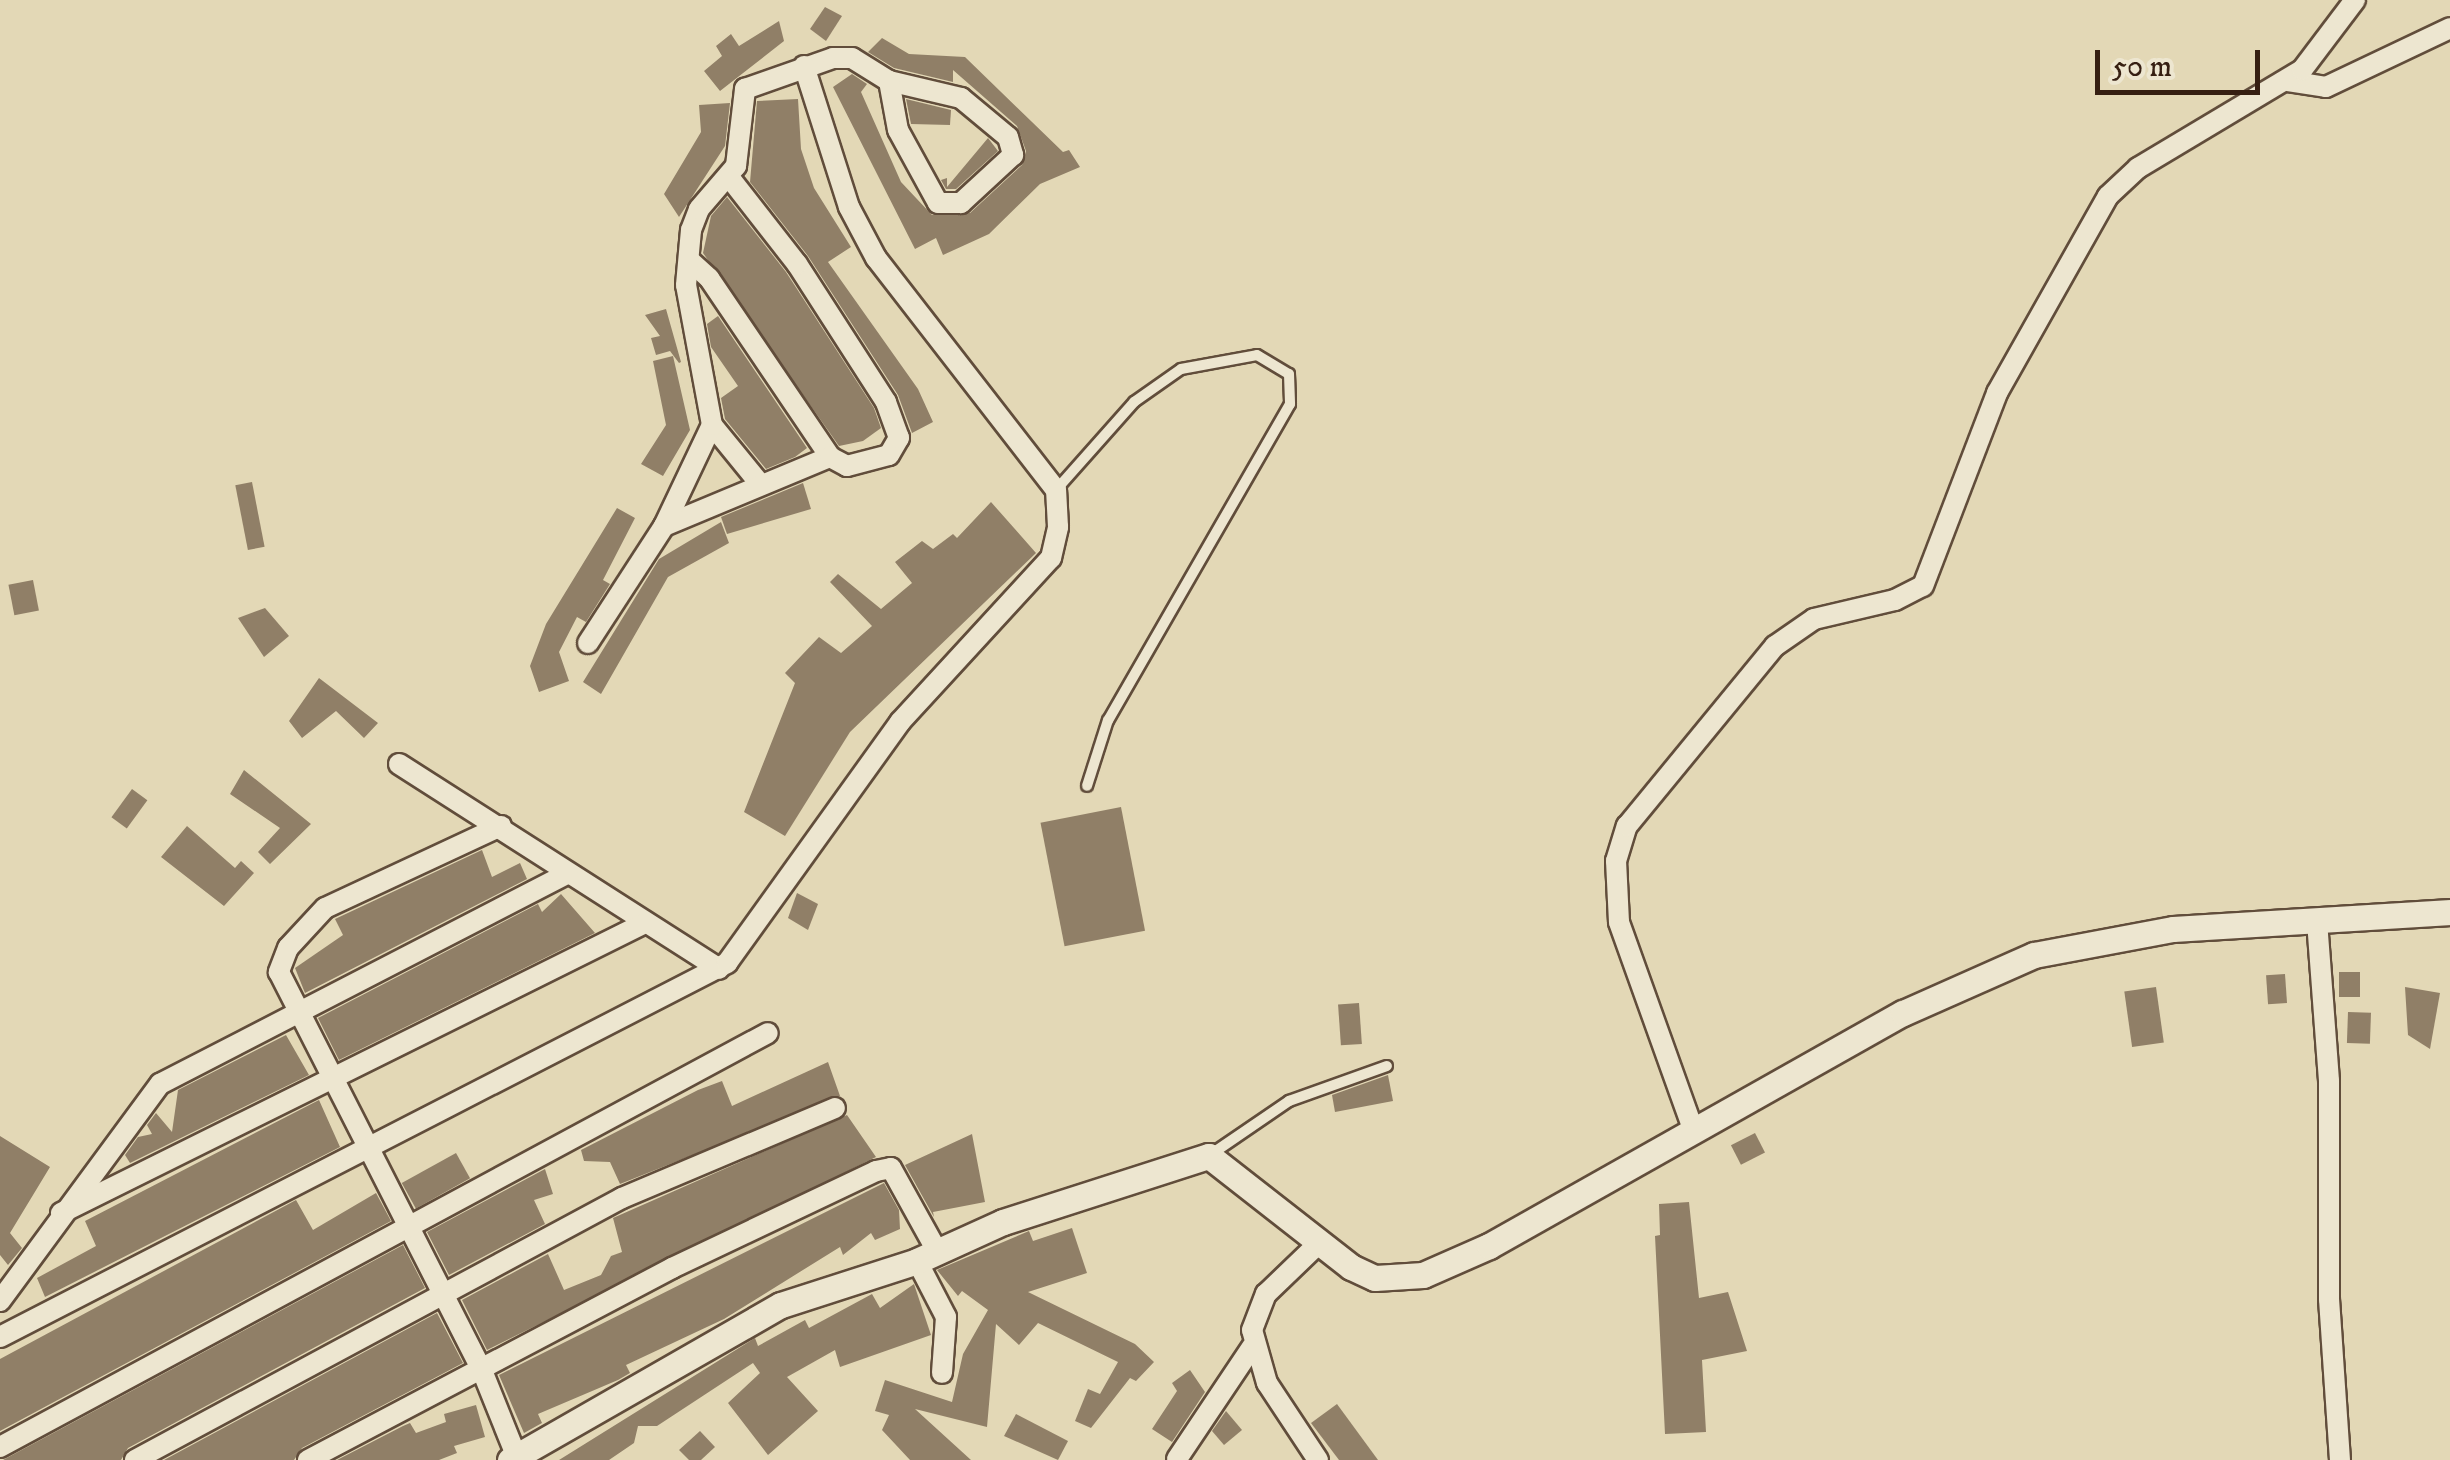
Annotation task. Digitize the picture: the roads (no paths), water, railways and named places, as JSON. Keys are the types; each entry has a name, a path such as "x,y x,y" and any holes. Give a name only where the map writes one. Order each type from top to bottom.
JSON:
{"street":[{"path":"1694,1129 1619,922 1616,861 1628,826 1775,646 1814,619 1895,600 1923,586 1997,393 2108,196 2138,168 2288,81 2325,46 2354,0"},
{"path":"2288,81 2326,87 2450,28"},
{"path":"761,485 712,425 686,285 694,219 729,177 740,155 745,89 804,66 852,58 888,82 961,98 1008,137 1013,148 1008,163 961,204 938,204 898,130 888,82"},
{"path":"0,1337 719,969 900,722 1044,569 1058,527 1056,490 876,258 849,206 804,66"},
{"path":"689,260 709,278 830,458 847,466 889,454 898,426 797,264 729,177"},
{"path":"588,643 664,526 712,425"},
{"path":"664,526 830,458"},
{"path":"399,764 501,826 642,925 719,969"},
{"path":"501,826 344,896 312,918 280,963 295,1010 482,1368 514,1459 729,1330 781,1306 927,1256 1003,1222 1209,1156 1319,1244 1375,1278 1423,1276 1489,1246 1903,1013 2034,956 2173,929 2450,912"},
{"path":"0,1301 58,1215 151,1092 295,1010 568,873"},
{"path":"2317,921 2329,1081 2329,1298 2340,1460"},
{"path":"58,1215 642,925"},
{"path":"0,1446 768,1032"},
{"path":"135,1460 622,1198 835,1108"},
{"path":"308,1460 482,1368 876,1171 891,1168 927,1256 946,1317 942,1373"},
{"path":"1176,1459 1252,1347 1266,1294 1319,1244"},
{"path":"1252,1347 1278,1404 1318,1460"}],"lane":[{"path":"1056,490 1134,402 1181,369 1257,355 1289,374 1290,404 1108,720 1087,786"},
{"path":"1209,1156 1289,1101 1386,1066"}]}
